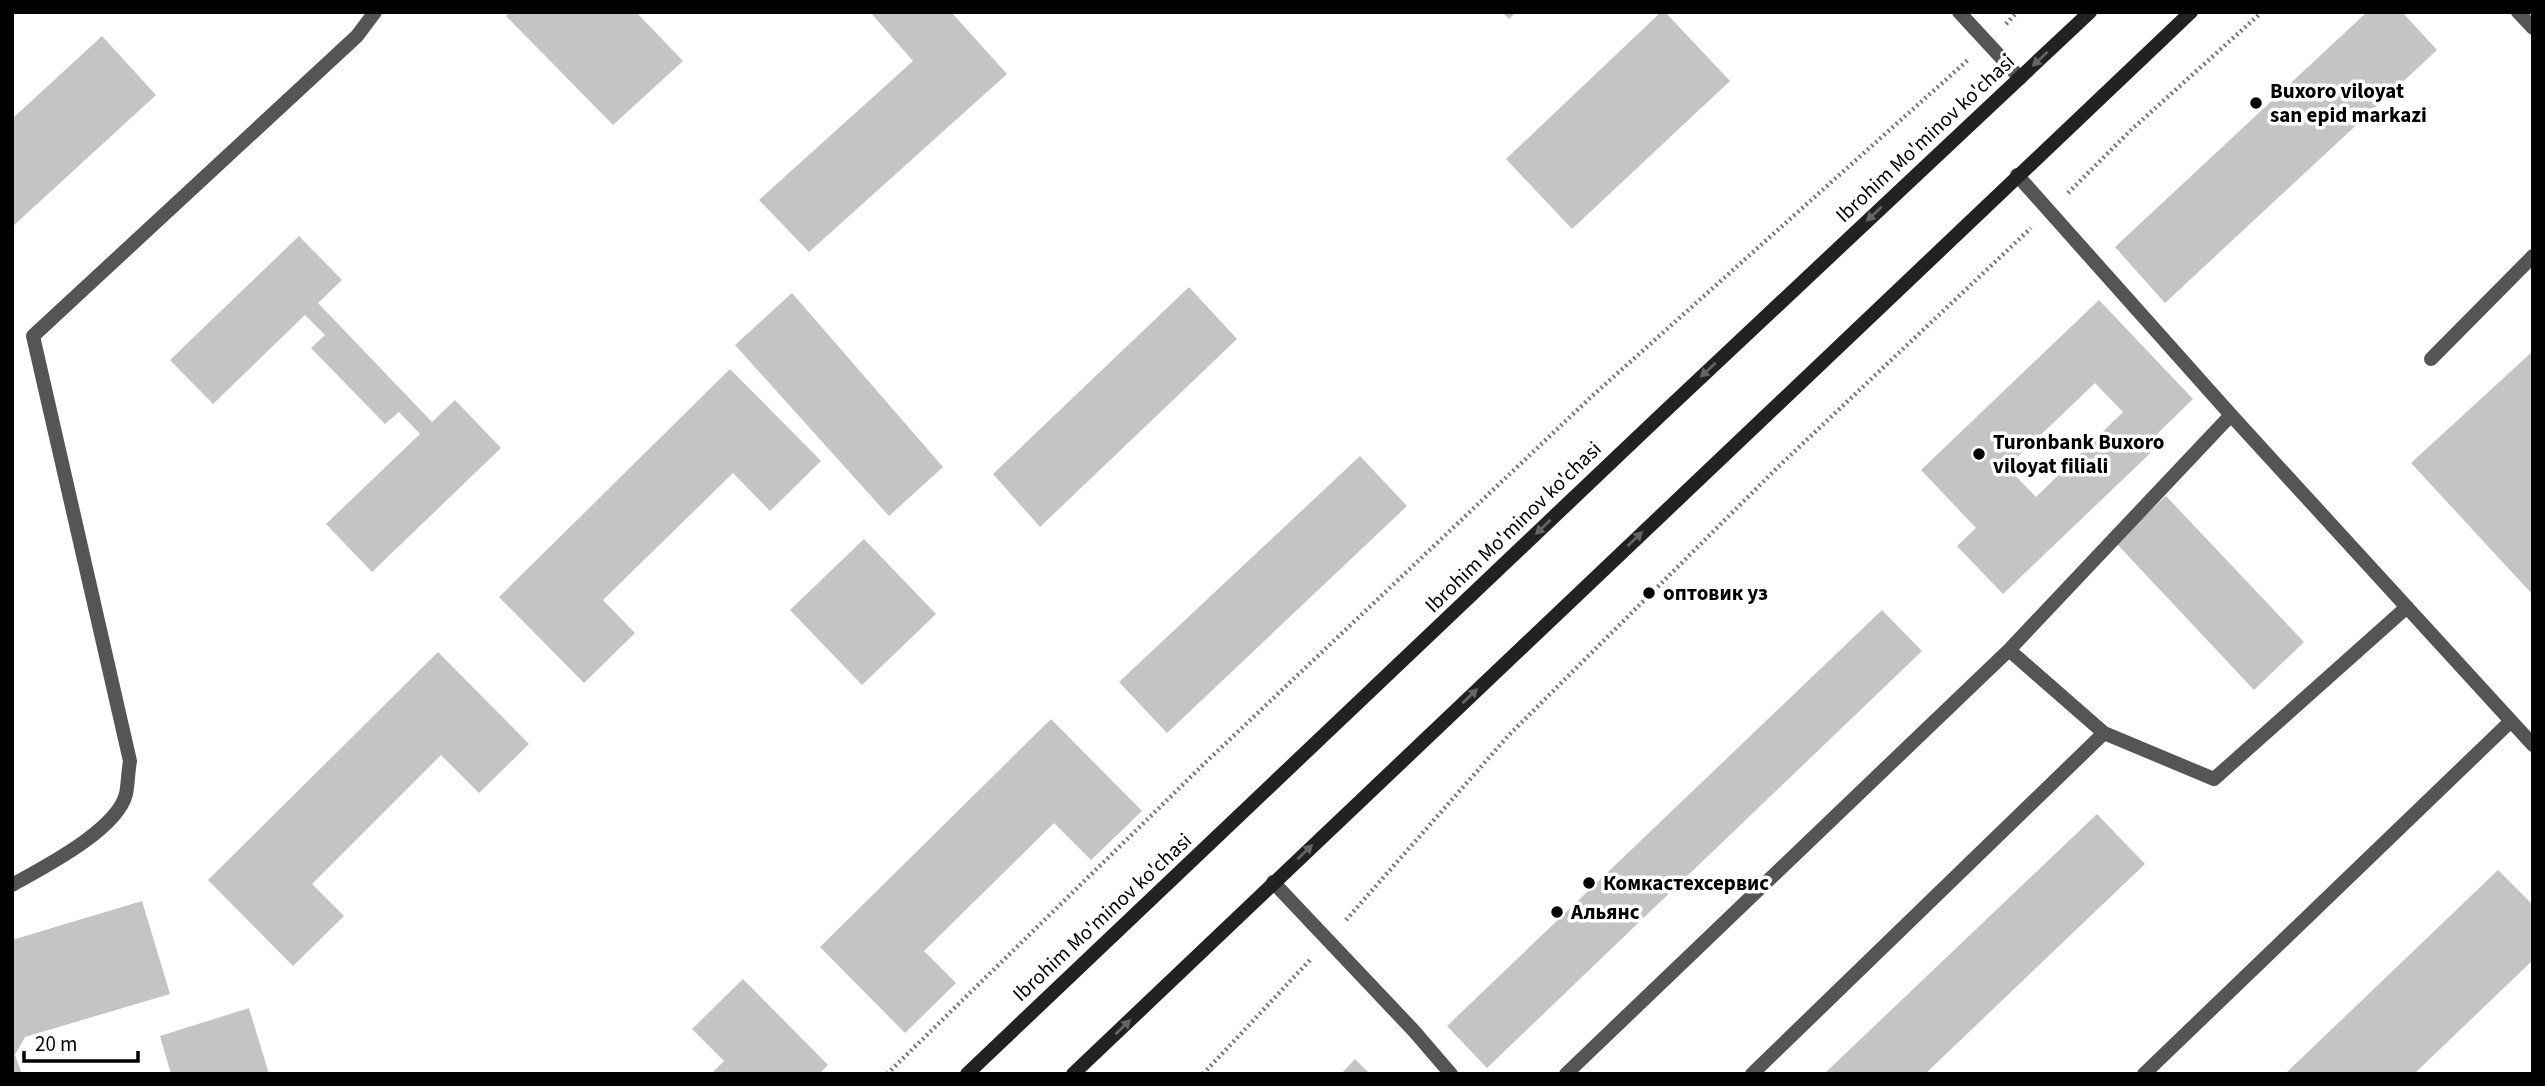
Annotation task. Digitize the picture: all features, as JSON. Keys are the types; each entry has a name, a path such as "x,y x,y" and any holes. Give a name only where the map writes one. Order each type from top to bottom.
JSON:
{"main road":[{"name":"Ibrohim Mo'minov ko'chasi","path":"967,1074 2090,12"},
{"path":"1073,1074 2191,12"}],"lane":[{"path":"12,885 108,824 126,796 130,761 33,336 357,36 375,12"},
{"path":"1959,12 2020,78"},
{"path":"2518,12 2533,28"},
{"path":"2017,175 2231,415 2533,745"},
{"path":"2431,359 2533,256"},
{"path":"1566,1074 2009,650 2231,415"},
{"path":"2009,650 2104,733 2214,779 2407,607"},
{"path":"2144,1074 2511,721"},
{"path":"1752,1074 2104,733"},
{"path":"1273,882 1414,1031 1451,1074"}],"path":[{"path":"887,1074 1216,752 1591,397 1989,42 2017,12"},
{"path":"1203,1074 1276,999 1508,736 1778,467 2131,130 2262,12"}],"building":[{"path":"510,12 636,12 683,61 613,125 506,16"},
{"path":"870,12 951,12 1007,74 809,252 759,200 913,61"},
{"path":"1502,12 1516,12 1509,19"},
{"path":"1661,12 1665,12 1730,81 1572,229 1506,159"},
{"path":"2367,12 2402,12 2437,50 2165,303 2115,247"},
{"path":"102,36 156,95 12,227 12,119"},
{"path":"299,236 342,280 318,303 432,422 455,400 501,448 372,572 326,524 420,434 399,412 385,424 311,348 325,335 305,315 213,404 170,360"},
{"path":"1189,287 1237,339 1040,527 993,474"},
{"path":"792,293 943,467 889,516 735,345"},
{"name":"Turonbank Buxoro viloyat filiali","path":"2099,300 2193,399 2157,434 2163,441 2003,594 1957,546 1976,528 1921,470","holes":["2095,383 2123,412 2036,497 2007,467"]},
{"path":"2533,351 2533,595 2411,463"},
{"path":"730,369 821,461 770,511 733,473 603,600 635,633 584,683 499,597"},
{"path":"1360,456 1407,506 1167,733 1119,682"},
{"path":"2166,496 2304,642 2254,690 2116,543"},
{"path":"864,539 936,614 862,685 790,610"},
{"path":"1882,610 1922,651 1487,1068 1447,1026"},
{"path":"438,652 529,744 479,793 441,755 312,884 344,916 293,966 208,880"},
{"path":"1051,719 1142,811 1091,860 1054,823 924,951 956,983 905,1033 820,947"},
{"path":"2097,814 2145,864 1925,1074 1824,1074"},
{"path":"2498,870 2533,905 2533,960 2414,1074 2285,1074"},
{"path":"142,901 170,994 25,1037 15,1055 22,1074 12,1074 12,940"},
{"path":"743,979 828,1065 819,1074 711,1074 724,1061 692,1029"},
{"path":"249,1008 269,1074 171,1074 160,1036"},
{"path":"1355,1059 1370,1074 1341,1074"}],"place":[{"name":"Buxoro viloyat san epid markazi","path":"2256,103"},
{"name":"Turonbank Buxoro viloyat filiali","path":"1979,454"},
{"name":"оптовик уз","path":"1649,593"},
{"name":"Комкастехсервис","path":"1589,883"},
{"name":"Альянс","path":"1557,912"}]}
